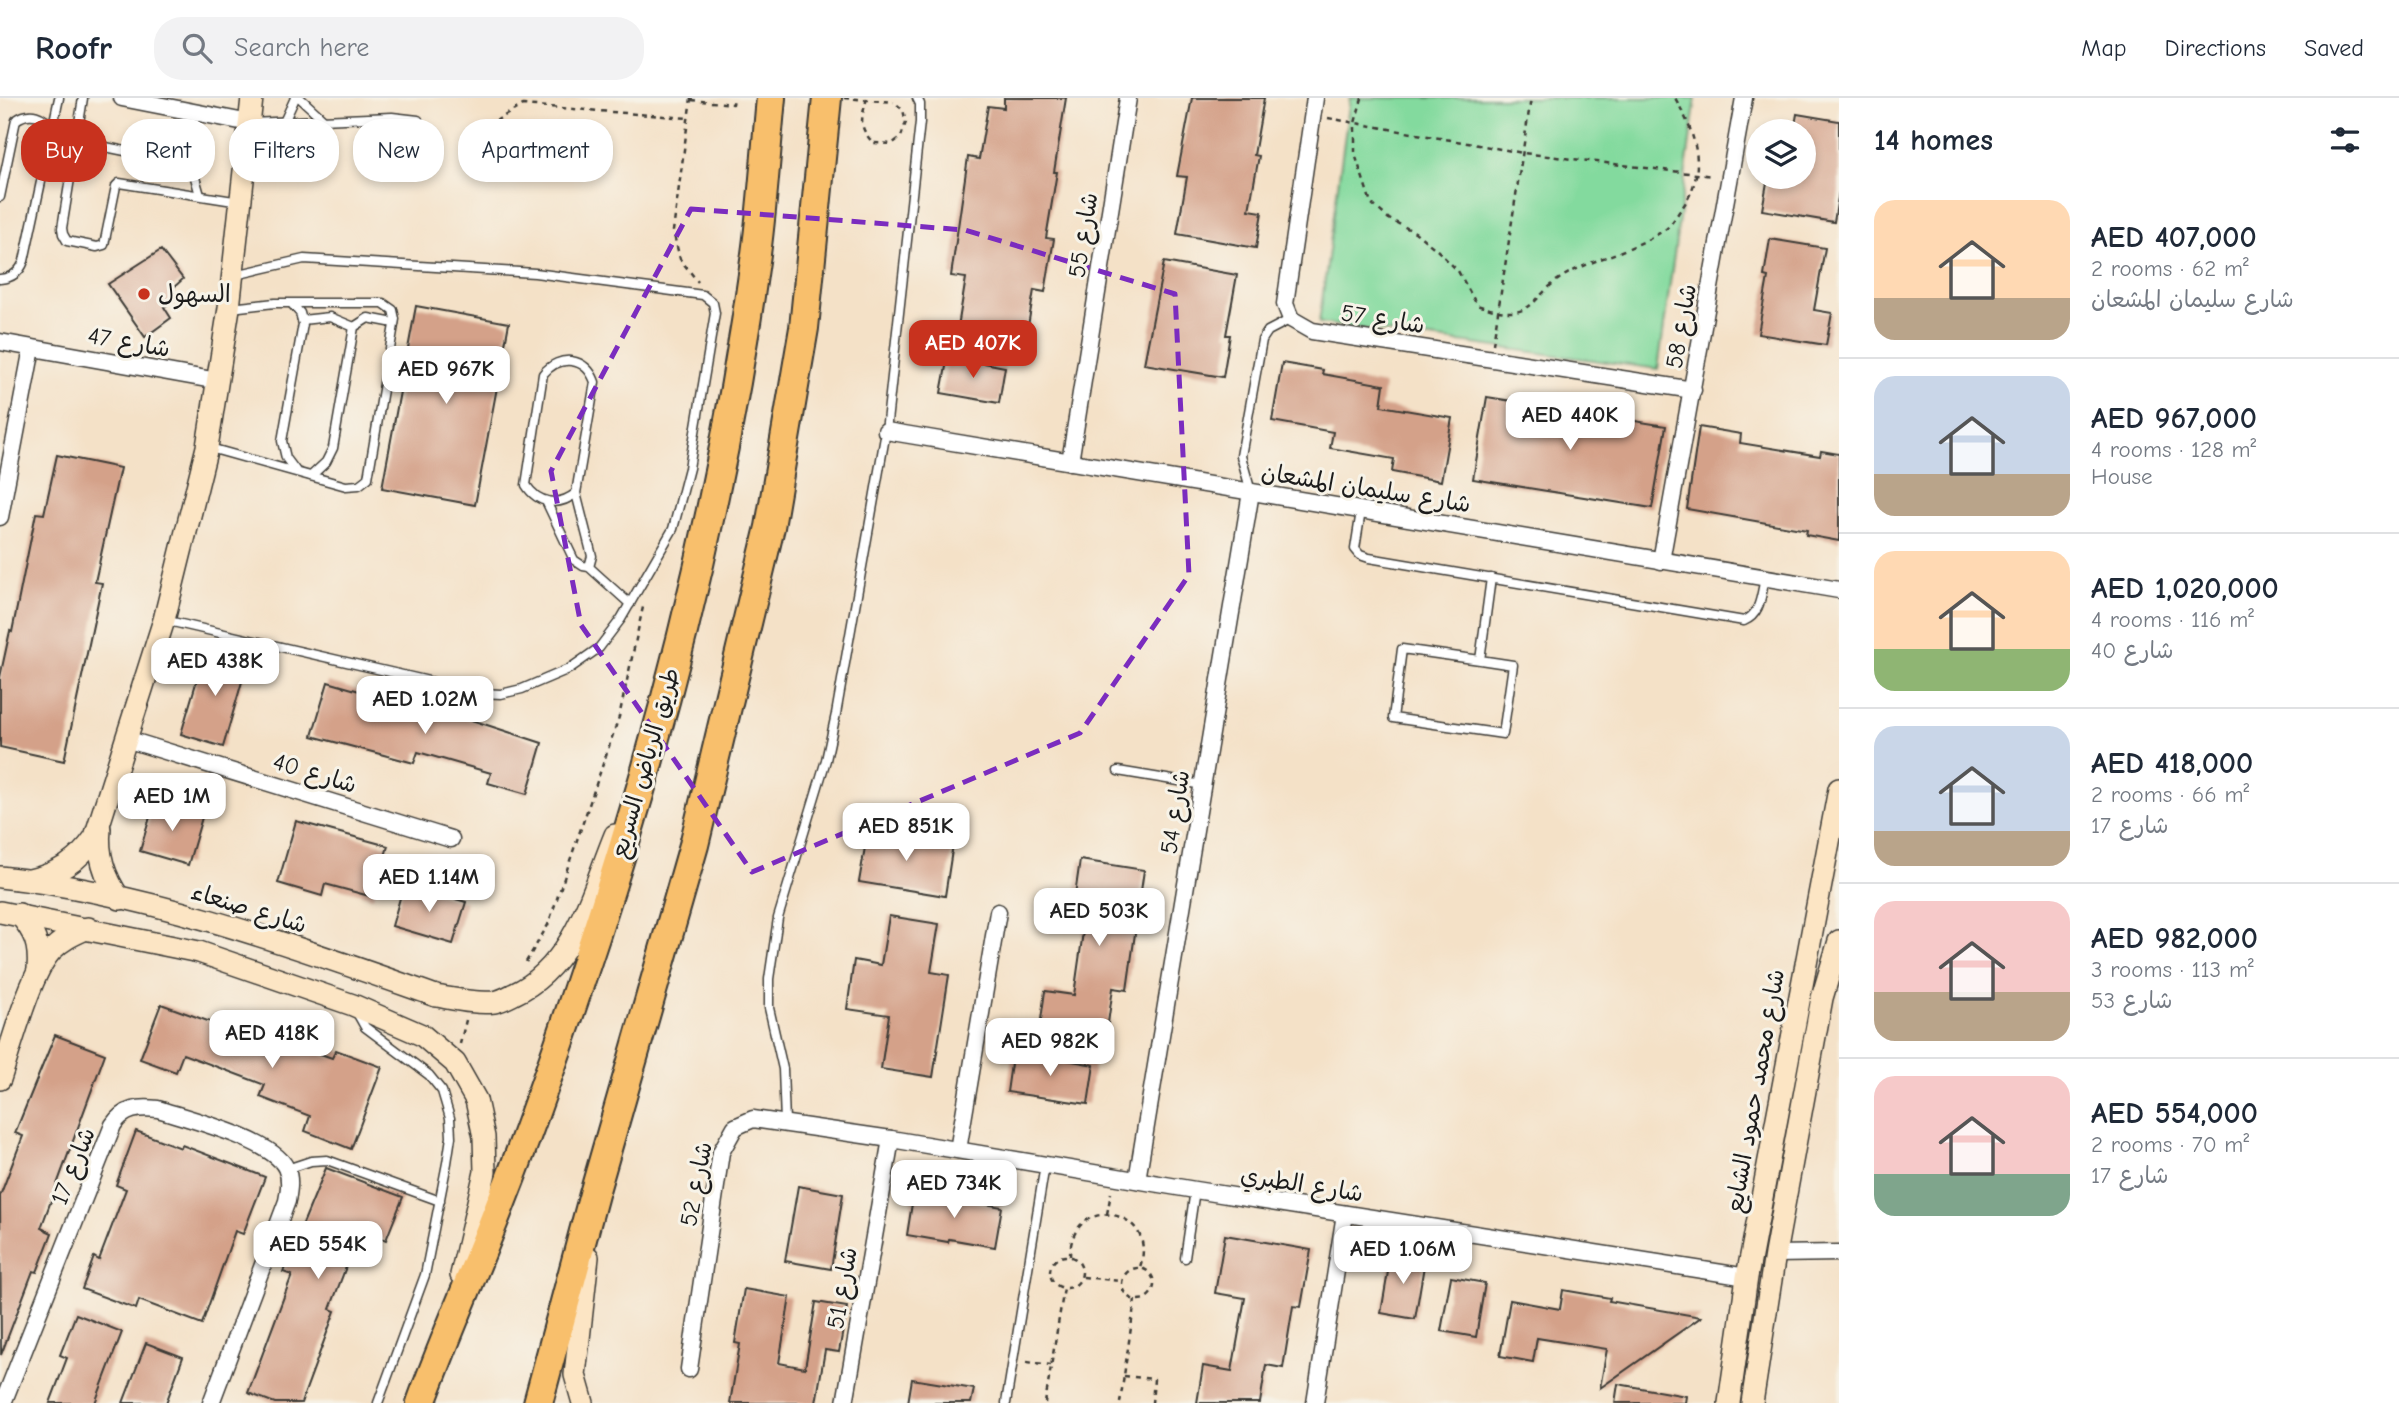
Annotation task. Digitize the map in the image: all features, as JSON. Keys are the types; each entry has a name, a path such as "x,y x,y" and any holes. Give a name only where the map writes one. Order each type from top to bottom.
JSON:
{"highway":[{"name":"طريق الرياض السريع","path":"421,1403 545,1084 596,935 655,736 691,598 727,430 757,253 771,98"},
{"path":"538,1403 594,1194 694,845 770,527 803,328 827,98"}],"main road":[{"path":"250,119 252,98"},
{"path":"30,880 58,872 77,859 95,837 164,620 207,447 229,308 243,182"},
{"name":"شارع صنعاء","path":"0,877 30,880 211,921 436,996 471,1002 496,1002 523,990 543,974 563,952 580,922 655,736"},
{"name":"شارع محمد حمود الشايع","path":"1729,1403 1748,1277 1839,789"},
{"path":"100,824 101,861 120,899"},
{"path":"10,913 199,952 353,1005 422,1035 455,1063 476,1100 484,1137 485,1172 445,1338"},
{"path":"0,1079 38,969 40,949 33,930 10,913"},
{"path":"38,969 51,951 68,937 88,928"},
{"name":"شارع محمد حمود الشايع","path":"1752,1403 1775,1254 1822,998 1839,942"},
{"path":"353,1005 359,997 362,984 359,970"},
{"path":"583,1403 575,1374 594,1194"}],"street":[{"path":"122,98 230,119"},
{"name":"شارع 55","path":"1070,462 1128,98"},
{"path":"1291,319 1285,304 1315,98"},
{"name":"شارع 58","path":"1661,561 1744,98"},
{"name":"شارع 57","path":"1291,319 1312,331 1693,390"},
{"name":"شارع 47","path":"0,342 218,381"},
{"path":"0,517 32,348"},
{"name":"شارع سليمان المشعان","path":"886,431 1839,590"},
{"name":"شارع 54","path":"1137,1180 1251,492"},
{"name":"شارع 40","path":"127,739 451,839"},
{"path":"958,1150 998,912"},
{"name":"شارع 17","path":"3,1403 113,1125 119,1116 136,1109 158,1109 262,1145 278,1156 287,1169"},
{"name":"شارع 52","path":"689,1369 721,1152 736,1127 742,1122 763,1119 891,1139"},
{"name":"شارع الطبري","path":"891,1139 1748,1277"},
{"name":"شارع 51","path":"845,1403 891,1139"},
{"path":"211,1403 287,1201 287,1169"},
{"path":"1315,1403 1345,1214"},
{"path":"1775,1254 1839,1253"}],"lane":[{"path":"54,119 59,98"},
{"path":"80,119 83,98"},
{"path":"286,119 298,98 323,119"},
{"path":"785,1122 783,1069 769,1008 769,979 778,918 826,760 836,714 886,431 920,122 920,104 917,98"},
{"path":"0,197 16,120 27,115 39,116 42,119"},
{"path":"339,119 409,119"},
{"path":"107,148 192,167 200,195"},
{"path":"0,279 14,275 22,267 41,182"},
{"path":"69,182 62,228 64,237 67,241 97,247 104,245 116,186 119,183 240,202"},
{"path":"164,620 481,693 501,694 522,689 569,669 599,648 630,604 673,529 689,468 715,313 713,303 703,295 535,273 304,260 232,276"},
{"path":"292,303 302,320 282,440 286,458 297,472"},
{"path":"207,447 346,486 359,485 368,478 395,314 387,304 292,303 229,308"},
{"path":"302,320 330,317 354,327"},
{"path":"311,476 326,462 333,448 354,327 368,318 394,323"},
{"path":"1251,492 1241,456 1262,340 1268,331 1291,319"},
{"path":"576,493 562,501 546,501 534,495 526,485 543,373 554,363 568,360 582,364 593,375 595,382 576,493 592,555 589,567"},
{"path":"546,501 574,560 589,567 630,604"},
{"path":"1361,511 1355,549 1360,555 1744,621 1757,612 1765,578"},
{"path":"1480,660 1491,578"},
{"path":"1402,649 1480,660 1513,665 1503,734 1393,718 1402,649"},
{"path":"1118,771 1203,785"},
{"path":"353,1005 365,1027 413,1062 442,1091 448,1105 451,1137 425,1275 378,1403"},
{"path":"287,1169 311,1161 327,1160 440,1201"},
{"path":"1006,1403 1045,1165"},
{"path":"1185,1258 1195,1190"}],"path":[{"path":"703,295 697,279 680,259 673,231 688,118 691,99 733,104 734,98"},
{"path":"844,98 894,102 903,110 906,122 901,137 892,144 873,143 862,130 862,117 867,98"},
{"path":"1362,98 1355,123 1355,154 1371,203 1389,219 1415,232 1437,250 1458,271 1477,305 1498,312 1518,313 1532,305 1555,279 1583,265 1630,248 1668,227 1690,198 1697,174 1698,152 1686,117 1675,98"},
{"path":"1491,359 1531,98"},
{"path":"499,119 523,105 688,118"},
{"path":"1312,115 1523,153 1730,178"},
{"path":"526,963 548,925 619,717 644,602"},
{"path":"455,1063 471,1002"},
{"path":"1107,1214 1114,1176"},
{"path":"1070,1256 1073,1235 1079,1226 1087,1219 1107,1214 1118,1216 1135,1227 1143,1247 1140,1267"},
{"path":"1061,1256 1070,1256 1077,1260 1082,1268 1082,1277 1071,1287 1064,1288 1056,1285 1050,1278 1049,1269 1053,1261 1061,1256"},
{"path":"1140,1267 1148,1271 1154,1286 1144,1299 1135,1300 1127,1297 1122,1290 1121,1281 1131,1268 1140,1267"},
{"path":"1082,1277 1121,1281"},
{"path":"1045,1403 1064,1288"},
{"path":"1120,1403 1135,1300"},
{"path":"1013,1360 1051,1365"},
{"path":"1124,1376 1154,1379 1152,1403"}],"highlighted area":[{"path":"691,209 965,230 1175,294 1189,575 1080,733 752,872 581,625 551,471"}],"green space":[{"path":"1350,98 1696,98 1658,369 1319,323"}],"building":[{"path":"1004,98 1066,98 1046,238 1054,239 1045,292 1034,290 1026,338 958,327 966,278 951,276 968,157 979,159 988,106 1004,108"},
{"path":"1192,98 1264,98 1254,155 1259,156 1249,210 1262,212 1256,248 1177,234 1187,177 1177,176"},
{"path":"1797,114 1839,121 1839,192 1834,222 1762,210 1766,189 1816,189 1816,119 1796,119"},
{"path":"1770,239 1825,248 1814,310 1832,313 1826,345 1758,334 1768,277 1764,276"},
{"name":"السهول","path":"161,250 183,279 172,289 176,298 164,307 171,318 145,337 108,284"},
{"path":"1164,262 1237,275 1226,335 1230,335 1223,377 1144,364"},
{"path":"416,306 509,323 475,505 382,488"},
{"path":"948,356 1005,367 999,403 941,393"},
{"path":"1282,363 1323,370 1322,374 1384,385 1381,406 1452,418 1441,481 1392,472 1394,459 1330,448 1333,432 1272,421"},
{"path":"1487,397 1666,426 1652,508 1473,479"},
{"path":"1699,427 1741,434 1740,443 1820,456 1821,451 1839,454 1839,541 1806,535 1807,530 1687,509"},
{"path":"57,455 120,468 95,582 102,583 64,761 0,747 0,677 36,513 44,514"},
{"path":"206,649 248,661 223,747 181,734"},
{"path":"328,682 443,715 444,711 542,743 527,794 488,783 491,773 418,752 414,763 312,736"},
{"path":"155,800 203,814 188,865 140,851"},
{"path":"296,821 388,846 373,897 325,884 322,896 278,883"},
{"path":"868,830 953,844 945,896 859,882"},
{"path":"1080,860 1144,870 1127,990 1113,988 1106,1037 1040,1027 1045,991 1074,995 1085,918 1072,916"},
{"path":"404,884 466,902 453,944 392,926"},
{"path":"889,916 939,924 931,972 949,975 933,1077 881,1069 889,1015 847,1009 854,960 881,965"},
{"path":"161,1004 213,1023 215,1017 332,1058 336,1050 382,1067 351,1149 305,1131 310,1116 260,1097 265,1085 183,1054 176,1072 140,1059"},
{"path":"55,1035 105,1054 41,1228 52,1233 37,1272 33,1271 1,1355 0,1196 23,1136 15,1133"},
{"path":"1013,1050 1094,1065 1088,1104 1007,1092"},
{"path":"136,1131 181,1148 182,1145 265,1177 243,1234 235,1231 202,1324 139,1300 136,1309 82,1289 94,1257 99,1260 126,1189 116,1185"},
{"path":"326,1168 403,1197 386,1240 360,1230 330,1309 335,1311 301,1403 275,1403 248,1393 292,1275 283,1272"},
{"path":"798,1186 843,1194 831,1269 785,1261"},
{"path":"914,1191 1002,1207 995,1247 907,1235"},
{"path":"1225,1235 1311,1250 1301,1307 1293,1306 1283,1368 1266,1365 1260,1403 1197,1403 1203,1366 1232,1371 1245,1298 1215,1293"},
{"path":"1391,1254 1425,1260 1415,1319 1381,1313"},
{"path":"1451,1277 1485,1283 1476,1337 1441,1331"},
{"path":"744,1289 790,1297 779,1363 805,1368 816,1302 847,1307 839,1352 825,1350 816,1403 730,1403 740,1344 735,1343"},
{"path":"1563,1290 1701,1317 1600,1388 1607,1349 1537,1338 1533,1362 1500,1356 1510,1300 1560,1309"},
{"path":"76,1314 122,1332 95,1403 50,1403 67,1358 60,1355"},
{"path":"146,1343 183,1357 166,1403 123,1403"},
{"path":"912,1379 974,1389 971,1403 908,1403"},
{"path":"1618,1384 1686,1396 1685,1403 1615,1403"}],"place":[{"name":"السهول","path":"144,294"}]}
